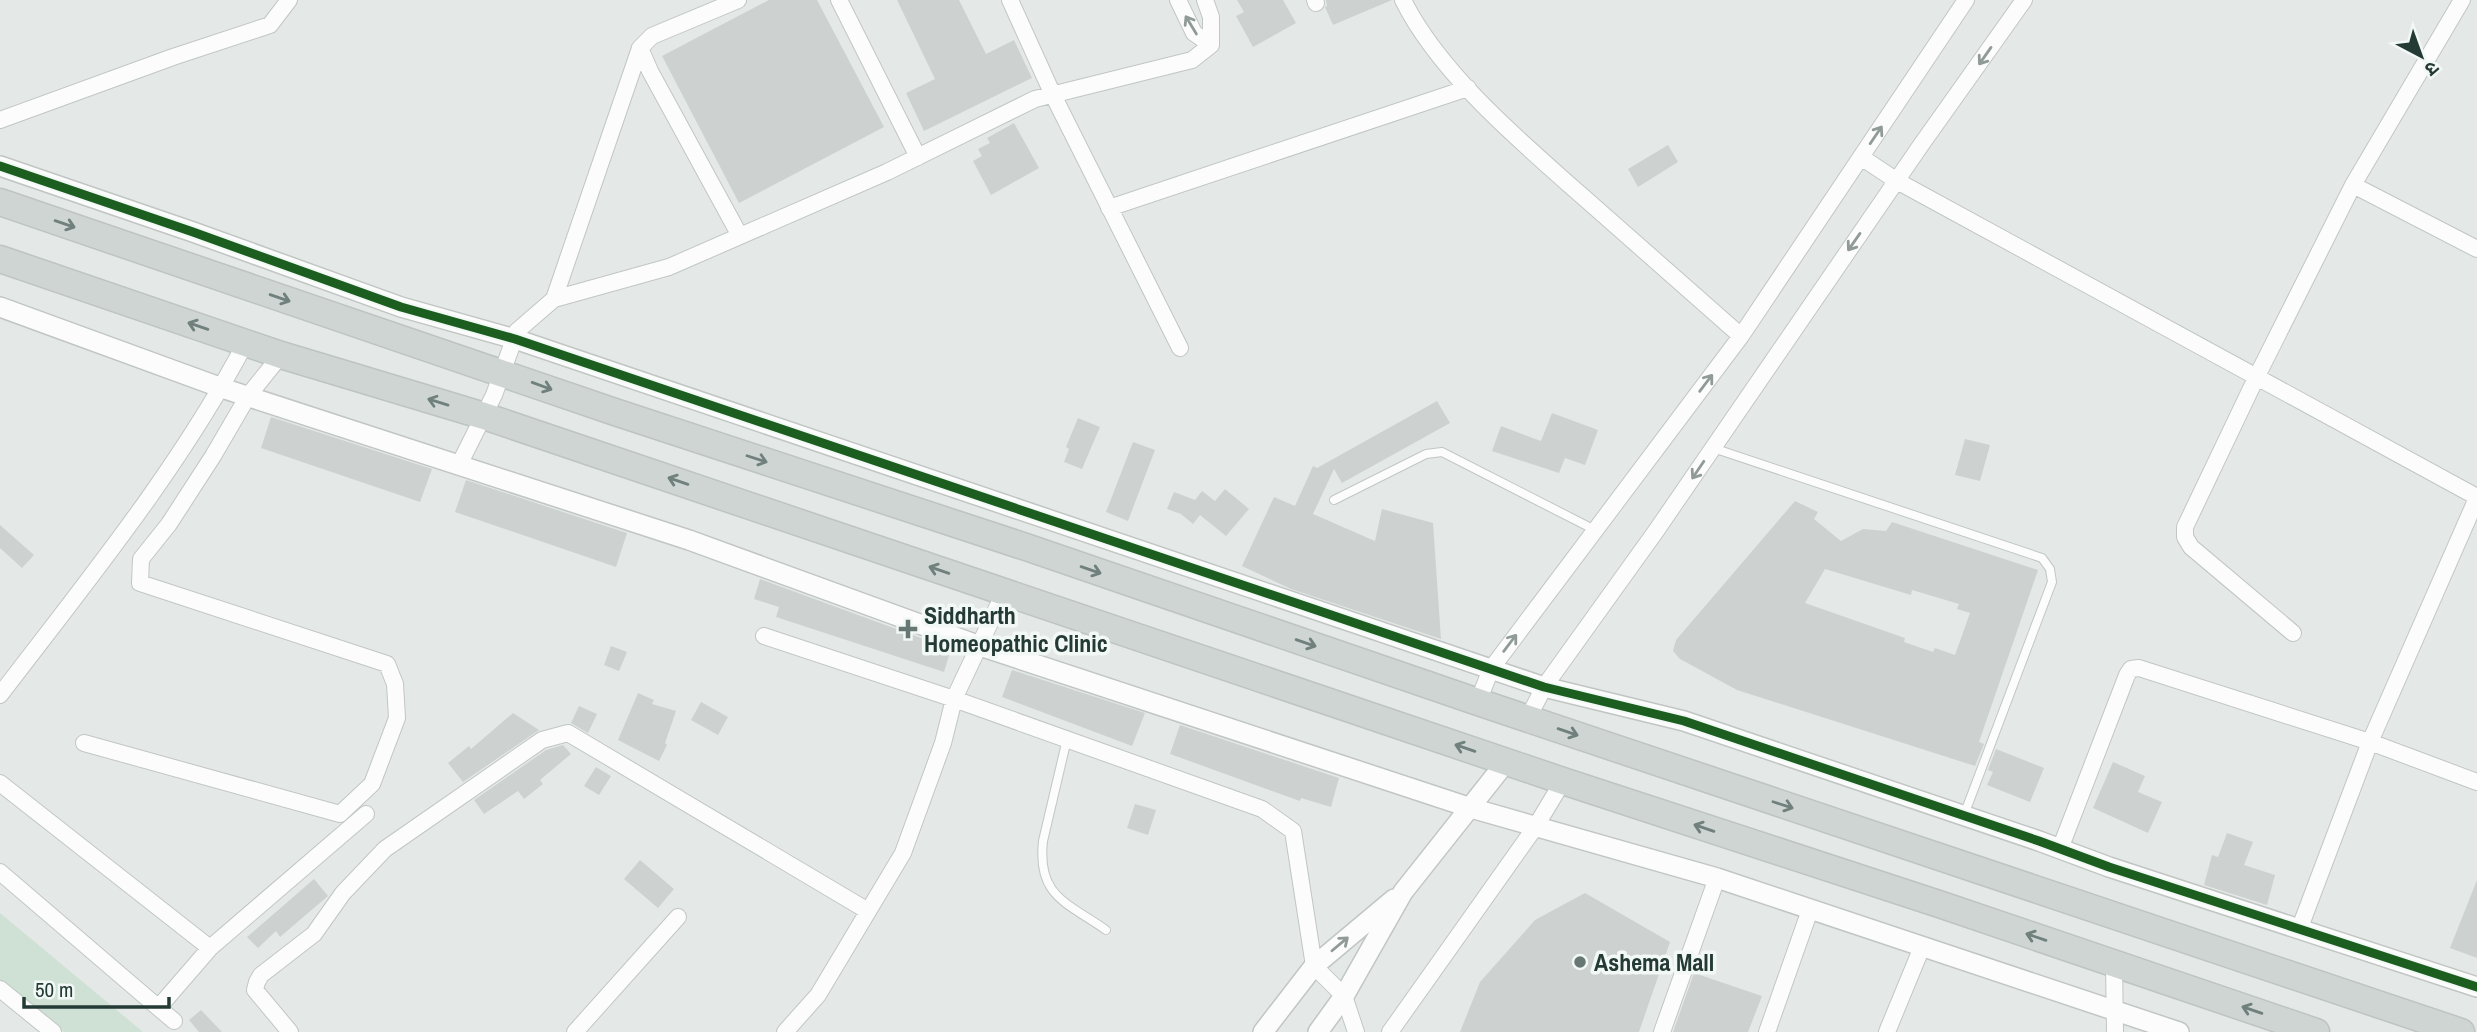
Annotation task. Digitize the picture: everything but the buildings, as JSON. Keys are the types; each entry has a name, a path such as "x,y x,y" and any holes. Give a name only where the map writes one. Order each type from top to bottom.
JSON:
{"main road":[{"path":"0,202 615,412 1026,547 1478,702 2461,1032"},
{"path":"0,259 281,355 484,416 2316,1032"}],"street":[{"path":"0,120 270,25 289,0"},
{"path":"554,299 640,48 652,36 738,0"},
{"path":"839,0 918,157"},
{"path":"1010,0 1053,95 1180,348"},
{"path":"1178,0 1194,33 1211,45"},
{"path":"459,465 484,416 517,331 554,299 669,267 918,157 1035,99 1192,60 1211,45 1212,17 1205,0"},
{"path":"1403,0 1414,23 1468,88 1512,134 1741,336"},
{"path":"1478,702 1491,669 1741,336 1966,0"},
{"path":"1528,718 1544,687 2024,0"},
{"path":"2293,633 2191,547 2185,537 2185,527 2353,185 2462,0"},
{"path":"640,48 740,236"},
{"path":"1110,208 1468,88"},
{"path":"1861,157 1896,181 2477,498 2370,742 2299,930"},
{"path":"0,166 401,307 514,339 1544,687 1684,721 2299,930 2477,987"},
{"path":"2353,185 2477,249"},
{"path":"0,307 222,388 689,540 980,646 1471,808 1717,878 2179,1032"},
{"path":"0,695 122,535 195,431 246,342"},
{"path":"84,743 340,814 372,784 397,718 395,684 387,663 140,583 141,559 169,524 248,396 281,355"},
{"path":"1026,547 1037,516"},
{"path":"785,1032 818,995 903,853 943,743 954,699 1004,593"},
{"path":"764,636 954,699 1262,809 1293,831 1314,966 1344,996 1356,1032"},
{"path":"2060,849 2131,669 2139,668 2370,742 2477,782"},
{"path":"290,1032 255,990 261,975 314,934 343,893 385,849 542,740 568,733 868,911"},
{"path":"1318,1032 1344,996 1403,892 1507,762"},
{"path":"1390,1032 1536,826 1563,781"},
{"path":"0,783 210,948"},
{"path":"159,1007 210,948 366,814"},
{"path":"0,872 174,1021"},
{"path":"1662,1032 1717,878"},
{"path":"1263,1032 1314,966 1403,892"},
{"path":"1768,1032 1810,909"},
{"path":"575,1032 678,916"},
{"path":"1887,1032 1922,947"},
{"path":"2114,964 2115,1032"},
{"path":"0,989 53,1032"}],"lane":[{"path":"1713,448 2042,558 2047,562 2052,582 1964,815"},
{"path":"1334,500 1426,454 1442,452 1595,530"},
{"path":"1067,739 1043,841 1043,875 1049,888 1107,930"}],"green space":[{"path":"0,913 143,1032 64,1032 0,980"}],"cycle path":[{"path":"0,166 401,307 515,339 1544,687 1684,721 2109,867 2477,987"}],"place":[{"name":"Siddharth Homeopathic Clinic","path":"908,629"},
{"name":"Ashema Mall","path":"1580,962"}]}
